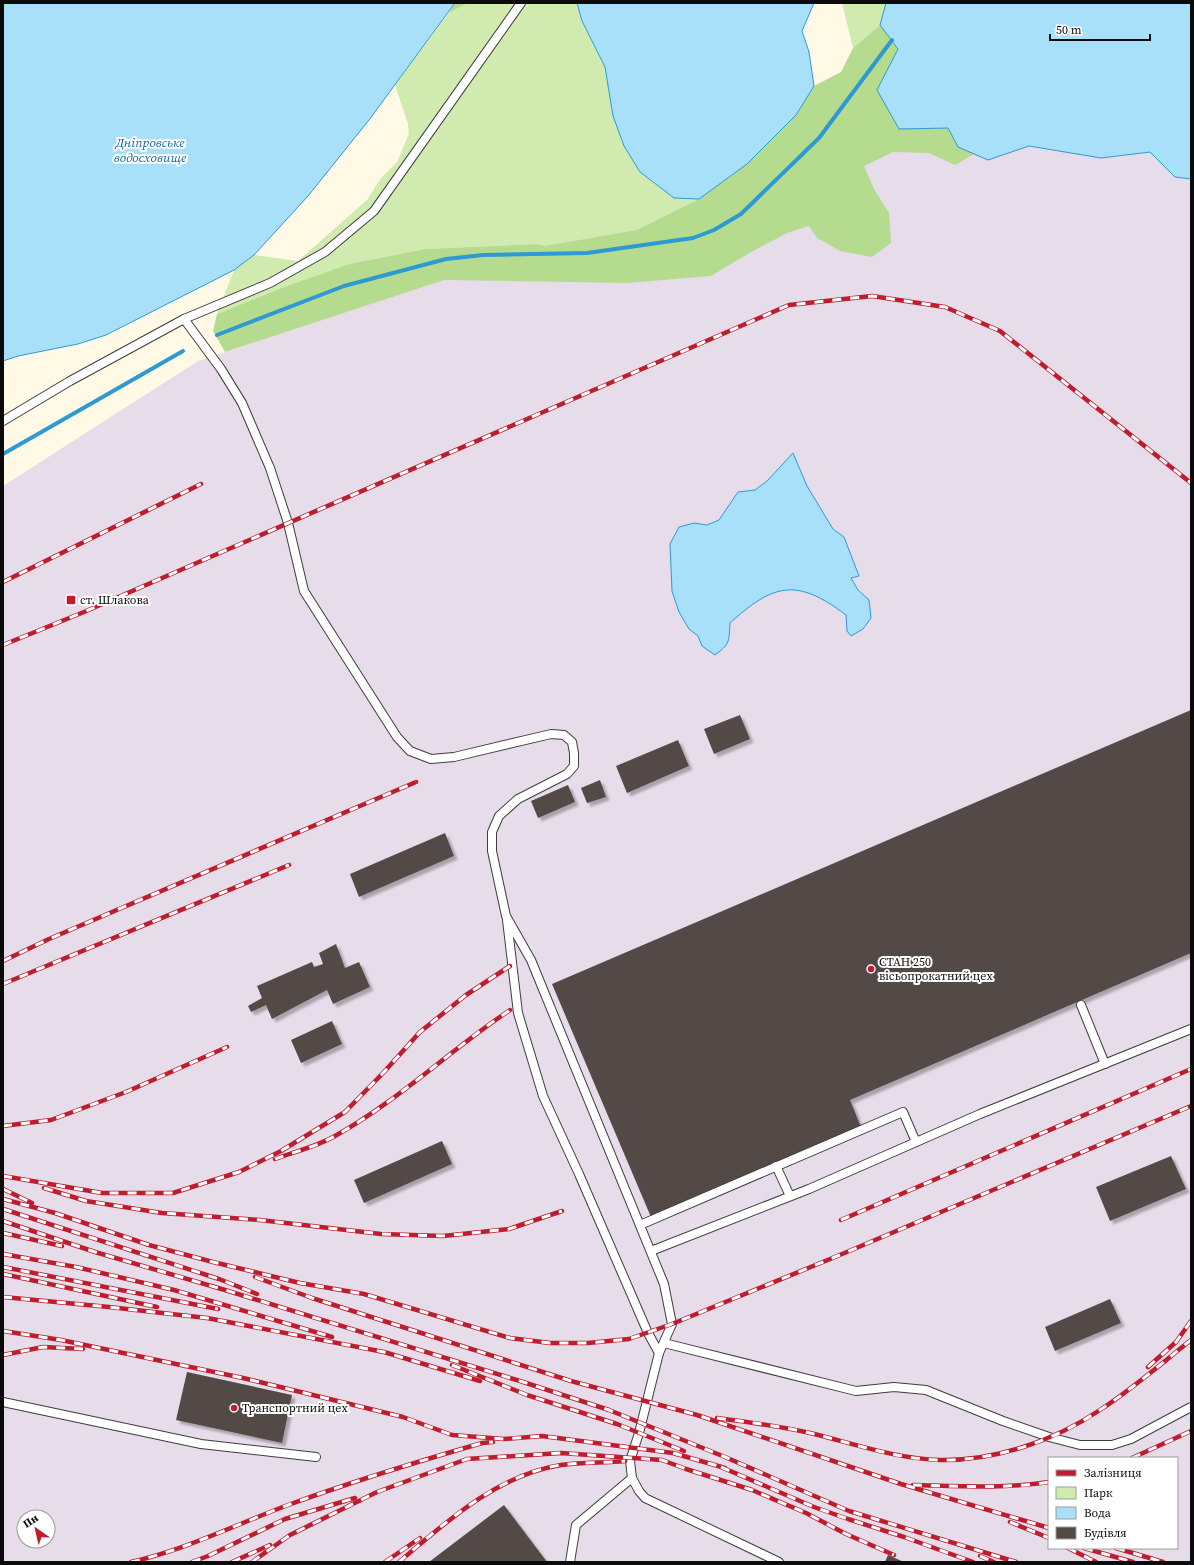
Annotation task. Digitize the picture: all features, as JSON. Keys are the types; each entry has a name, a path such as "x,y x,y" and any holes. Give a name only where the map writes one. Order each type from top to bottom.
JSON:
{"lane":[{"path":"3,421 70,381 184,319 270,283 325,252 374,211 521,3"},
{"path":"184,319 221,369 242,403 258,439 270,468 288,523 304,591 398,737 410,751 431,759 454,757 551,734 564,735 572,742 574,766 567,774 518,799 499,816 492,832 492,851 506,916 518,1013 543,1096 579,1174 648,1333 659,1353"},
{"path":"506,916 531,960 664,1284 672,1324 659,1353 639,1433 630,1461 632,1478 644,1498 779,1562"},
{"path":"1081,1005 1105,1064"},
{"path":"651,1251 790,1196 980,1114 1191,1029"},
{"path":"640,1225 903,1112 916,1142"},
{"path":"776,1166 790,1196"},
{"path":"664,1343 856,1391 894,1387 926,1390 1003,1421 1049,1437 1080,1445 1112,1445 1131,1439 1191,1407"},
{"path":"3,1402 201,1444 316,1457"},
{"path":"570,1562 576,1525 632,1478"}],"shaded area":[{"path":"948,128 988,160 1029,146 1101,158 1150,152 1175,177 1191,179 1191,1562 3,1562 3,486 198,361 545,246"}],"green space":[{"path":"455,3 468,3 449,13"},
{"path":"468,3 577,3 582,21 605,67 613,116 624,146 640,172 674,198 699,199 637,230 545,246 538,244 425,249 349,264 284,287 217,314 234,270 254,255 298,261 367,200 381,178 397,162 409,134 408,124 395,85 449,13"},
{"path":"842,3 886,3 880,25 853,48"},
{"path":"880,25 898,49 877,90 948,128 958,147 974,154 955,165 929,153 893,152 864,166 874,189 889,213 891,243 872,257 840,251 817,238 809,226 787,233 711,276 627,283 444,280 225,352 213,331 217,314 284,287 349,264 425,249 538,244 545,246 637,230 699,199 796,115 814,86 841,72 853,48"}],"water":[{"name":"Дніпровське водосховище","path":"3,3 455,3 369,120 308,196 254,255 234,270 106,335 78,344 18,356 3,361"},
{"path":"577,3 814,3 802,31 809,52 814,86 796,115 747,164 699,199 674,198 640,172 624,146 613,116 605,67 582,21"},
{"path":"886,3 1191,3 1191,179 1175,177 1150,152 1101,158 1029,146 988,160 958,147 948,128 899,129 877,90 898,49 880,25"},
{"path":"793,453 807,486 833,529 844,537 859,576 851,578 858,590 869,600 871,618 863,629 851,636 847,631 846,615 829,603 813,595 799,591 786,590 773,593 760,600 730,623 728,642 724,648 715,655 702,646 698,636 689,629 679,612 672,591 670,544 679,527 694,523 707,525 719,520 738,492 755,490 767,481"}],"building":[{"name":"СТАН 250 вісьопрокатний цех","path":"1191,710 1191,953 850,1100 861,1127 651,1217 552,984"},
{"path":"740,715 750,739 714,754 704,729"},
{"path":"678,740 689,766 627,793 616,766"},
{"path":"600,780 606,797 587,803 581,788"},
{"path":"568,785 575,802 538,818 531,801"},
{"path":"445,833 454,856 359,897 350,874"},
{"path":"336,944 345,968 359,962 370,987 333,1004 327,990 272,1019 266,1005 251,1012 248,1006 262,998 257,986 312,962 314,967 323,964 319,953"},
{"path":"332,1021 342,1044 301,1063 291,1040"},
{"path":"442,1141 452,1164 364,1203 354,1180"},
{"path":"1171,1156 1186,1189 1110,1221 1096,1187"},
{"path":"1110,1299 1121,1323 1055,1351 1045,1327"},
{"name":"Транспортний цех","path":"187,1372 292,1395 282,1443 176,1420"},
{"path":"504,1505 547,1562 429,1562"},
{"path":"888,1555 904,1562 885,1562"}],"waterway":[{"path":"217,335 344,286 446,259 483,255 587,253 693,238 714,230 741,214 819,138 892,40"},
{"path":"3,454 183,351"}],"railway":[{"path":"3,645 84,612 789,305 872,296 945,307 1000,331 1191,483"},
{"path":"3,582 201,484"},
{"path":"3,961 49,939 416,782"},
{"path":"3,984 289,865"},
{"path":"3,1176 102,1193 173,1193 239,1172 281,1151 345,1112 420,1032 466,995 510,966"},
{"path":"275,1159 321,1143 358,1122 510,1010"},
{"path":"3,1126 51,1120 126,1092 227,1047"},
{"path":"841,1220 1191,1069"},
{"path":"3,1199 55,1213 149,1245 300,1283 364,1294 510,1338 550,1343 588,1343 629,1339 672,1324 835,1257 1191,1106"},
{"path":"44,1188 86,1201 162,1213 260,1220 381,1234 443,1236 509,1229 562,1211"},
{"path":"3,1189 32,1203"},
{"path":"3,1209 219,1279 257,1294"},
{"path":"3,1221 95,1252 225,1290 609,1410 725,1457 849,1511 1016,1562"},
{"path":"3,1233 62,1246"},
{"path":"3,1254 76,1267 174,1290 332,1337"},
{"path":"3,1267 218,1309"},
{"path":"3,1274 157,1307"},
{"path":"255,1277 312,1298 571,1381 697,1415 901,1484 1048,1528"},
{"path":"3,1297 207,1318 384,1352 480,1381"},
{"path":"1148,1367 1176,1342 1191,1321"},
{"path":"3,1331 61,1340 243,1378 403,1417 452,1435 504,1439 542,1436 673,1453 725,1468"},
{"path":"717,1418 764,1424 826,1437 907,1457 940,1460 982,1457 1003,1453 1044,1440 1082,1421 1124,1394 1191,1340"},
{"path":"3,1355 43,1347 83,1349"},
{"path":"452,1365 527,1395 617,1424 684,1451"},
{"path":"1134,1457 1191,1431"},
{"path":"131,1562 171,1551 288,1505 360,1480 482,1443 493,1442"},
{"path":"252,1562 290,1535 377,1492 467,1459 561,1453 662,1460 752,1490 806,1513 846,1534 894,1555"},
{"path":"399,1562 454,1516 474,1502 515,1479 538,1470 561,1465 625,1461"},
{"path":"721,1467 814,1507 973,1562"},
{"path":"913,1485 1015,1486 1048,1482"},
{"path":"192,1562 208,1556 285,1519 355,1498"},
{"path":"1010,1522 1048,1538"},
{"path":"385,1562 420,1538"},
{"path":"232,1562 270,1545"},
{"path":"1070,1549 1096,1562"},
{"path":"1088,1549 1133,1562"},
{"path":"1119,1549 1163,1562"},
{"path":"980,1556 994,1562"}],"place":[{"name":"ст. Шлакова","path":"71,600"},
{"name":"СТАН 250 вісьопрокатний цех","path":"871,969"},
{"name":"Транспортний цех","path":"234,1408"}]}
